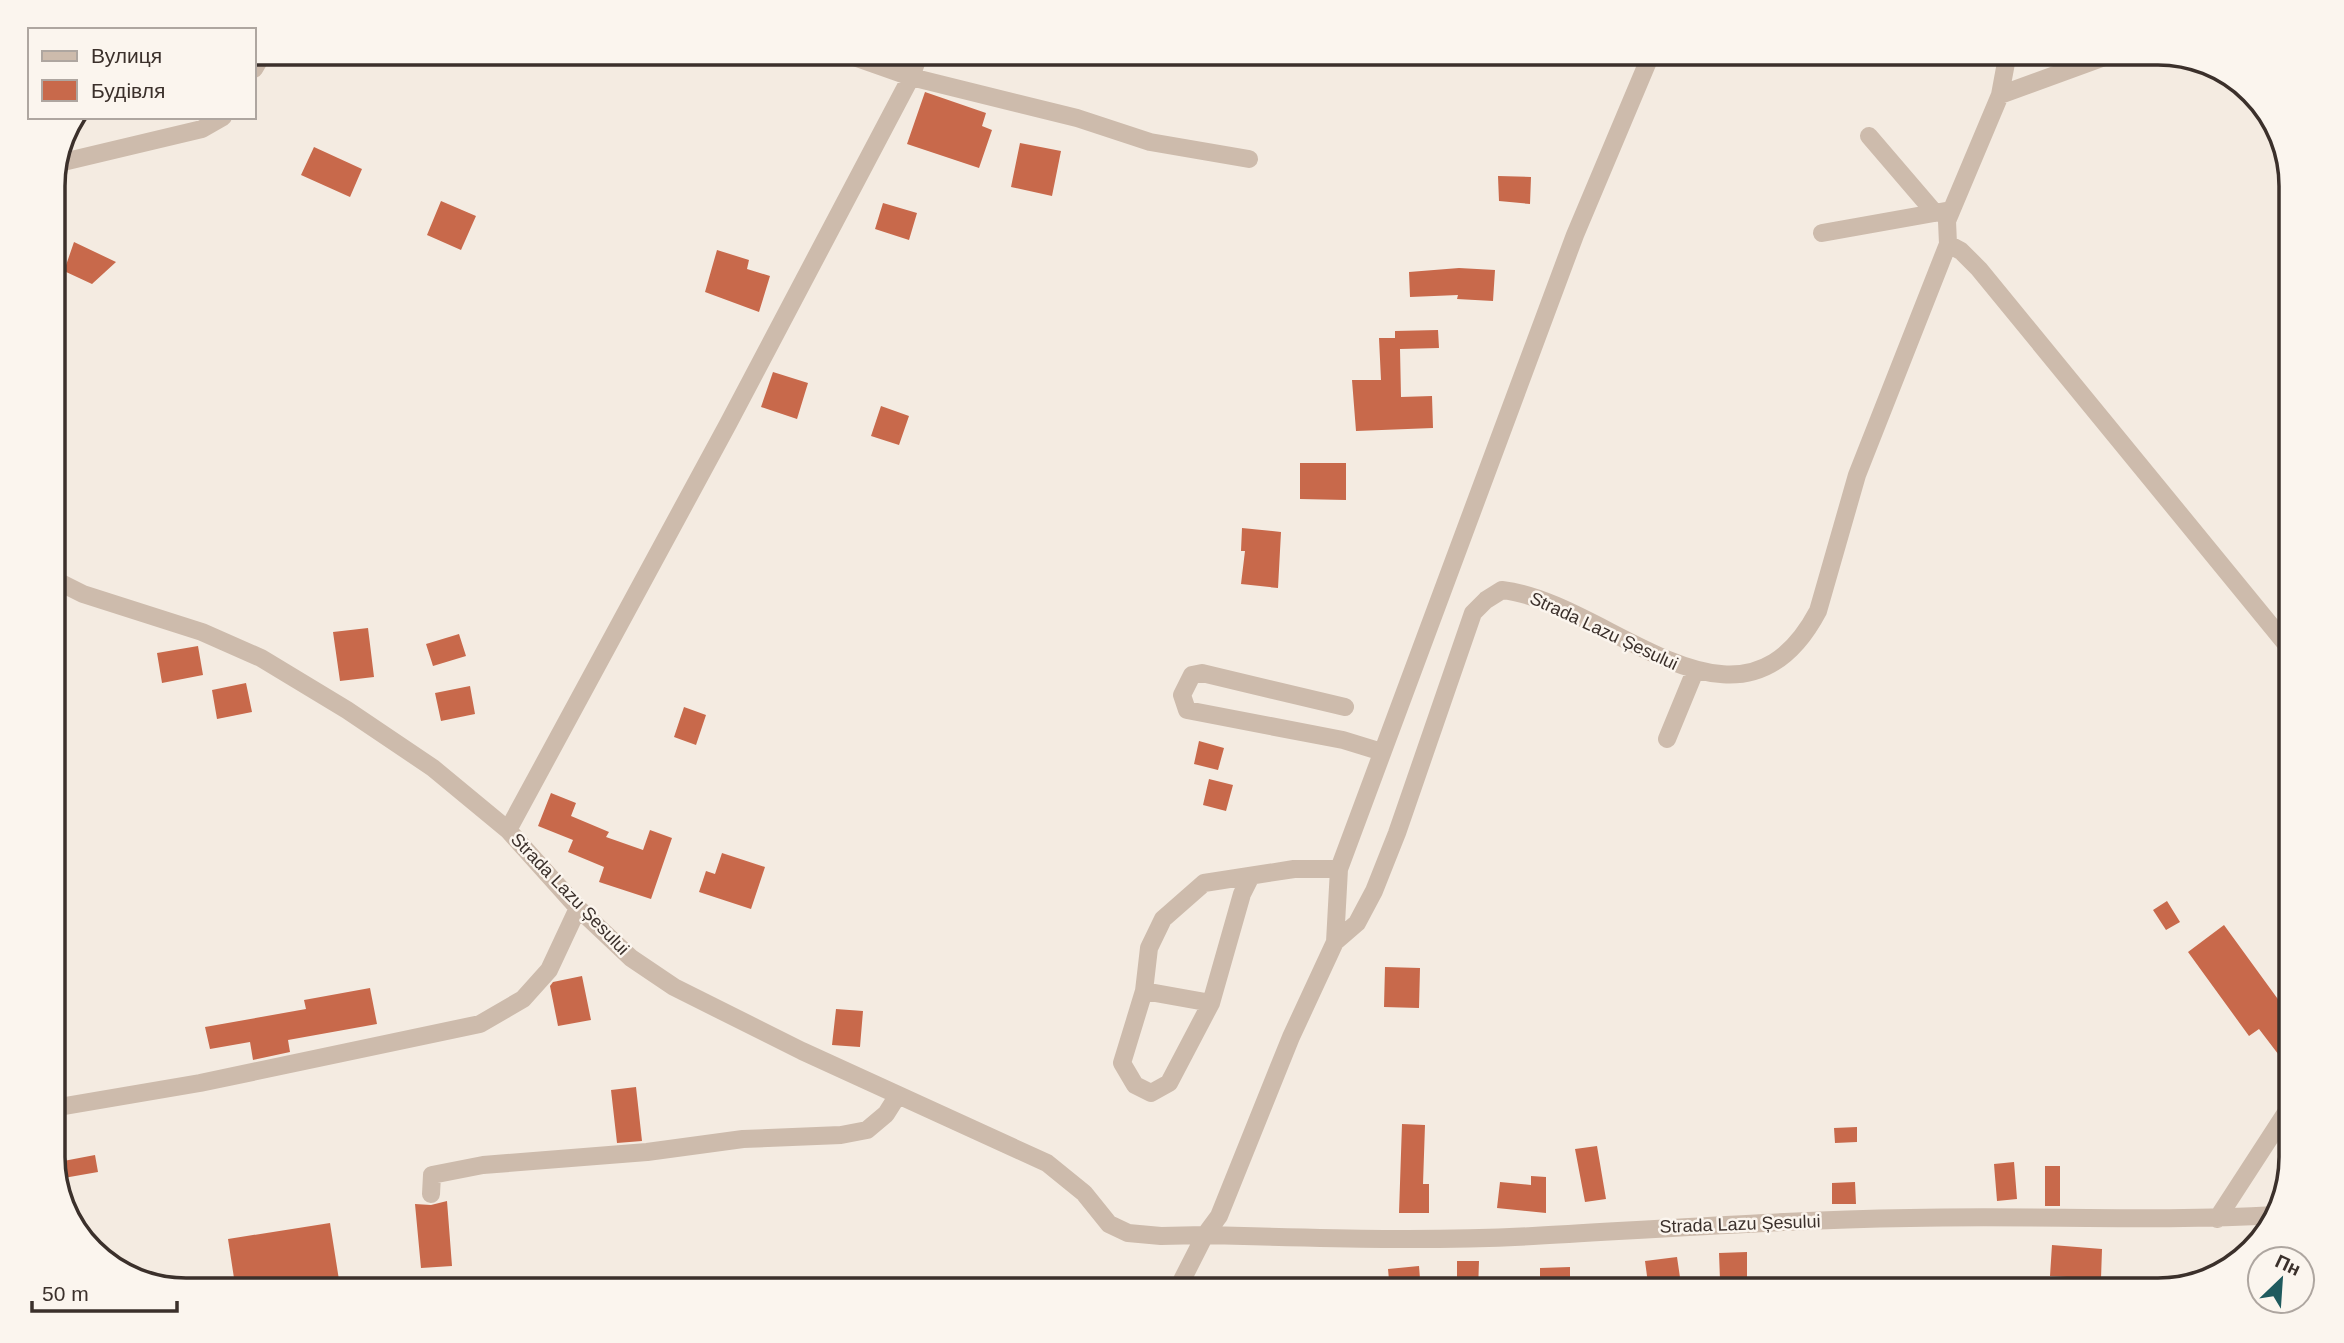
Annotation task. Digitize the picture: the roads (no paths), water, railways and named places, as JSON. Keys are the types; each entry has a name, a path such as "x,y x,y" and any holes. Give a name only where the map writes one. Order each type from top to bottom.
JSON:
{"street":[{"path":"877,65 911,77 1077,118 1150,142 1249,159"},
{"path":"508,830 728,424 915,65"},
{"name":"Strada Lazu Șesului","path":"1183,1278 1205,1235 1219,1216 1291,1037 1335,942 1339,869 1575,235 1647,65"},
{"name":"Strada Lazu Șesului","path":"1335,942 1357,923 1374,891 1473,613 1486,600 1502,590 1539,598 1695,671 1743,674 1771,666 1792,650 1808,630 1818,611 1857,475 1948,244 1947,221 1943,212 2000,95 2006,65"},
{"path":"2000,95 2082,65"},
{"path":"68,161 202,129 220,119"},
{"path":"1869,136 1943,212"},
{"path":"1822,233 1943,212"},
{"path":"1948,244 1961,251 1979,269 2279,635"},
{"name":"Strada Lazu Șesului","path":"65,585 83,594 202,632 261,657 347,710 433,768 508,830 578,908 631,957 674,987 898,1095 1048,1163 1084,1194 1109,1224 1128,1233 1161,1236 1384,1239 1532,1236 1681,1225 1913,1218 2217,1219 2264,1217"},
{"path":"1667,739 1695,671"},
{"path":"1345,706 1202,673 1192,675 1182,695 1187,710 1343,740 1382,752"},
{"path":"1251,876 1242,894 1211,1003 1169,1083 1151,1093 1135,1085 1122,1063 1144,991 1149,948 1163,919 1204,883 1294,869 1339,869"},
{"path":"65,1106 213,1080 480,1024 523,999 549,970 578,908"},
{"path":"1144,991 1211,1003"},
{"path":"431,1194 432,1175 483,1165 647,1152 743,1139 841,1135 867,1130 886,1114 898,1095"},
{"path":"2217,1219 2279,1123"}]}
